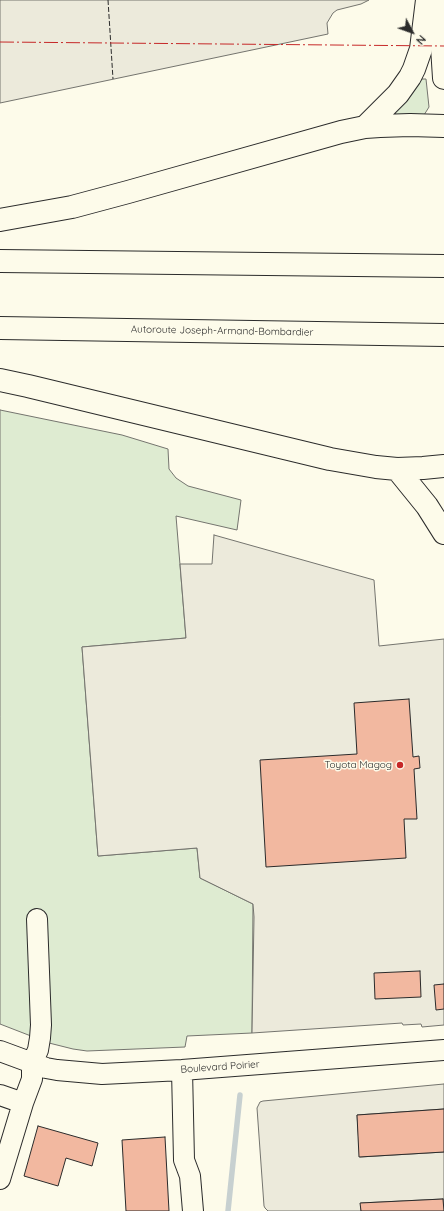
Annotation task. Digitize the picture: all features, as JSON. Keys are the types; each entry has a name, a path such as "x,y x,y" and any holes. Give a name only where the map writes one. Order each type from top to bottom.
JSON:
{"main road":[{"path":"364,127 398,94 414,69 421,49 427,0"},
{"path":"439,0 444,78"},
{"path":"0,220 72,207 326,136 364,127 403,125 444,126"},
{"path":"0,261 444,266"},
{"name":"Autoroute Joseph-Armand-Bombardier","path":"0,328 444,335"},
{"path":"0,380 36,387 330,459 397,469 444,466"},
{"path":"397,469 427,506 444,533"}],"street":[{"path":"0,1179 32,1080 32,1063 38,1050 41,1025 37,919"},
{"name":"Boulevard Poirier","path":"0,1051 32,1063 58,1070 102,1074 182,1070 444,1050"},
{"path":"182,1070 184,1160 190,1176 192,1211"},
{"path":"0,1095 24,1103"}],"green space":[{"path":"422,79 426,79 429,107 424,115 393,115 392,113 411,94"},
{"path":"0,410 122,435 168,449 169,469 176,478 188,486 241,500 237,530 176,516 186,638 82,647 98,856 197,848 200,878 253,904 252,1033 187,1036 185,1047 87,1051 49,1043 0,1024"}],"shaded area":[{"path":"0,0 369,0 361,4 337,10 333,13 327,23 328,34 0,103"},
{"path":"214,535 374,580 379,646 444,639 444,1025 422,1027 421,1024 403,1025 402,1023 252,1033 253,904 200,878 197,848 98,856 82,647 186,638 180,564 212,564"},
{"path":"444,1084 444,1109 357,1115 360,1157 444,1152 444,1210 443,1199 361,1203 361,1211 268,1211 265,1208 257,1108 260,1102"}],"building":[{"path":"409,699 413,757 419,756 420,768 414,769 417,819 404,819 406,858 266,867 260,760 357,754 354,703"},
{"path":"420,971 421,997 375,999 374,973"},
{"path":"444,984 444,1009 436,1010 434,985"},
{"path":"444,1109 444,1152 359,1157 357,1115"},
{"path":"38,1126 98,1143 92,1166 66,1158 58,1186 24,1176"},
{"path":"165,1137 169,1211 126,1211 122,1140"},
{"path":"443,1199 444,1211 361,1211 360,1203"}],"waterway":[{"path":"228,1211 240,1095"}],"fence":[{"path":"108,0 113,79"}],"power":[{"path":"0,42 444,46"}],"place":[{"name":"Toyota Magog","path":"400,765"}]}
